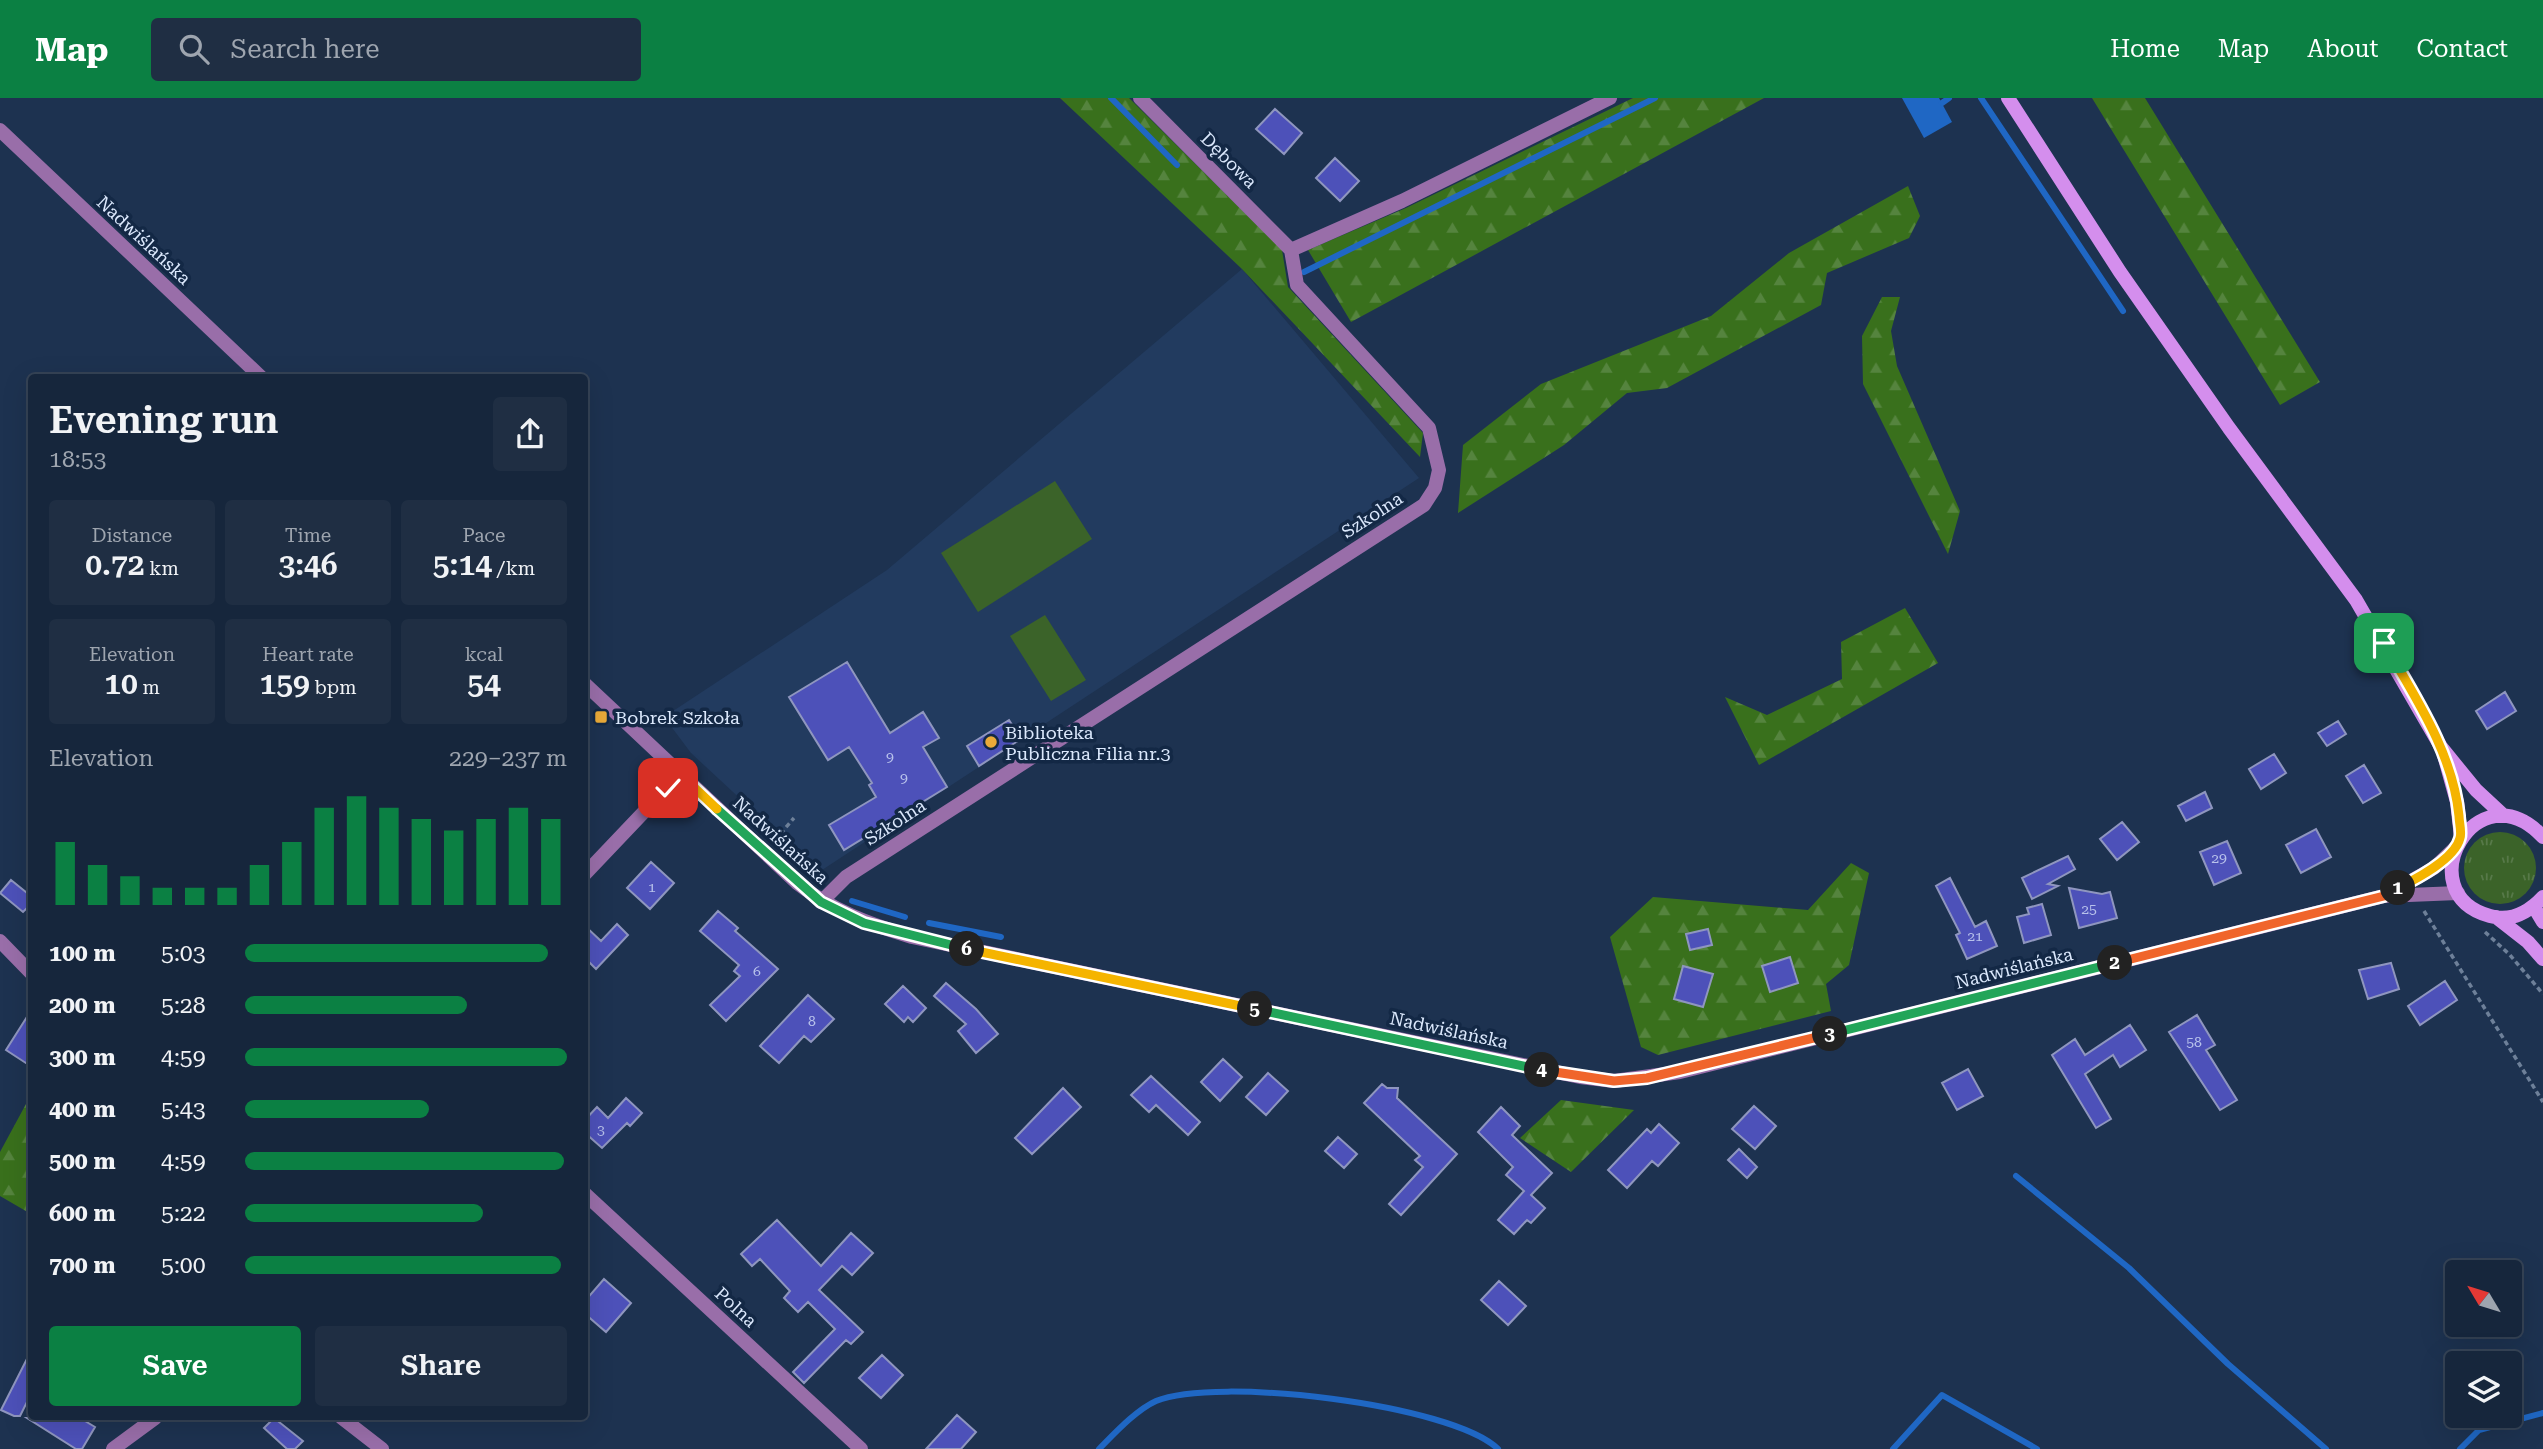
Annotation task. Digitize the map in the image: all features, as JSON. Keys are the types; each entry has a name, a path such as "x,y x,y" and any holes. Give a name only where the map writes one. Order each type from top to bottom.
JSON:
{"main road":[{"path":"2008,98 2120,272 2229,428 2356,600 2384,643 2441,747 2476,790 2504,816"},
{"path":"2441,747 2457,802 2458,842 2451,863 2458,893 2474,909 2496,917 2528,942 2543,960"},
{"path":"2458,842 2479,822 2504,816 2519,819 2543,837"},
{"path":"2496,917 2516,916 2538,902 2543,922"}],"street":[{"name":"Dębowa","path":"1140,98 1291,250"},
{"path":"1291,250 1402,201 1610,98"},
{"name":"Nadwiślańska","path":"0,130 258,374"},
{"name":"Szkolna","path":"821,902 846,877 1424,505 1435,488 1439,470 1429,428 1297,285 1291,250"},
{"name":"Nadwiślańska","path":"588,687 821,902 864,923 912,937 1551,1072 1614,1081 1680,1072 2384,896 2433,891 2458,893"},
{"path":"588,871 680,774"},
{"name":"Nadwiślańska","path":"2384,896 2420,877 2458,842"},
{"path":"0,941 28,970"},
{"name":"Polna","path":"588,1198 861,1449"},
{"path":"113,1449 152,1420"},
{"path":"345,1420 382,1449"}],"path":[{"path":"779,834 794,818"},
{"path":"2432,907 2422,907 2543,1102"},
{"path":"2479,929 2498,943 2543,994"}],"shaded area":[{"path":"1242,269 1419,478 819,872 691,753 664,717 887,570"}],"green space":[{"path":"1060,98 1129,98 1282,250 1288,287 1423,433 1420,457 1242,269"},
{"path":"1633,98 1764,98 1351,322 1308,250 1406,208"},
{"path":"2092,98 2145,98 2320,382 2280,405"},
{"path":"1908,186 1920,216 1909,238 1827,273 1821,305 1667,388 1627,393 1564,445 1458,513 1463,445 1541,384 1711,316 1789,253"},
{"path":"1882,297 1900,297 1891,331 1897,366 1960,511 1948,554 1863,384 1862,336"},
{"path":"1055,481 1092,539 978,612 941,553"},
{"path":"1905,608 1938,663 1759,765 1725,697 1767,715 1842,679 1841,642"},
{"path":"1045,615 1086,680 1051,701 1010,636"},
{"path":"2500,832 2520,838 2530,848 2536,868 2530,888 2520,898 2500,904 2480,898 2470,888 2464,868 2470,848 2480,838"},
{"path":"1851,863 1869,873 1849,965 1826,984 1831,1011 1658,1055 1641,1047 1610,937 1653,897 1808,910"},
{"path":"1561,1100 1634,1110 1571,1172 1520,1138"},
{"path":"26,1104 28,1212 0,1196 0,1152"}],"water":[{"path":"1902,98 1939,98 1952,122 1924,138"}],"building":[{"path":"1275,109 1302,133 1284,154 1256,129"},
{"path":"1335,158 1359,181 1340,201 1316,178"},
{"path":"847,662 890,733 923,712 939,738 923,747 947,787 844,850 829,825 876,797 869,785 872,783 849,747 828,760 789,697"},
{"path":"2505,692 2516,711 2487,729 2476,711"},
{"path":"1009,720 1021,739 979,766 967,746"},
{"path":"2338,721 2346,734 2327,746 2318,733"},
{"path":"2274,754 2286,773 2261,789 2249,769"},
{"path":"2364,765 2381,793 2363,803 2346,776"},
{"path":"2205,792 2212,808 2186,821 2178,806"},
{"path":"2122,822 2139,842 2117,860 2100,839"},
{"path":"2316,829 2331,857 2301,873 2286,845"},
{"path":"2227,841 2241,873 2214,885 2200,852"},
{"path":"2068,856 2075,869 2048,884 2058,886 2032,899 2022,878"},
{"path":"651,862 674,883 650,909 627,888"},
{"path":"1950,878 1975,927 1986,921 1997,946 1967,959 1956,935 1960,933 1936,886"},
{"path":"11,880 28,894 28,907 23,912 0,893"},
{"path":"2069,888 2102,894 2110,892 2117,918 2079,928"},
{"path":"2042,904 2051,935 2024,943 2017,917 2029,914 2027,908"},
{"path":"718,911 738,928 735,931 778,969 726,1021 710,1005 740,976 734,971 739,965 700,931"},
{"path":"617,924 628,935 596,969 588,961 588,929 601,941"},
{"path":"1708,929 1712,945 1690,950 1686,934"},
{"path":"1790,957 1798,983 1770,992 1762,966"},
{"path":"2391,963 2399,989 2368,999 2359,970"},
{"path":"1683,966 1713,974 1703,1007 1674,999"},
{"path":"2445,981 2457,1000 2420,1025 2408,1006"},
{"path":"946,983 976,1009 998,1034 976,1053 958,1031 966,1024 934,996"},
{"path":"903,986 926,1008 913,1022 908,1017 904,1022 885,1004"},
{"path":"808,995 834,1019 811,1042 804,1036 779,1063 760,1046"},
{"path":"28,1015 28,1064 6,1050"},
{"path":"2197,1015 2215,1045 2206,1050 2237,1100 2220,1110 2169,1032"},
{"path":"2130,1025 2146,1050 2120,1067 2113,1055 2085,1074 2111,1119 2096,1128 2052,1055 2075,1039 2085,1055"},
{"path":"1223,1059 1242,1077 1220,1101 1201,1082"},
{"path":"1968,1069 1983,1096 1957,1110 1942,1083"},
{"path":"1268,1073 1288,1091 1266,1115 1246,1097"},
{"path":"1151,1076 1200,1122 1188,1135 1156,1105 1149,1112 1131,1095"},
{"path":"1382,1084 1387,1088 1398,1088 1397,1098 1457,1154 1401,1215 1389,1204 1423,1167 1415,1160 1420,1156 1364,1103"},
{"path":"1063,1088 1081,1107 1032,1154 1015,1138"},
{"path":"626,1098 642,1113 630,1126 627,1123 602,1148 588,1136 588,1117 597,1107 608,1118"},
{"path":"1754,1106 1776,1126 1755,1149 1732,1129"},
{"path":"1501,1107 1520,1126 1512,1135 1552,1173 1531,1195 1545,1208 1531,1223 1527,1220 1514,1234 1498,1220 1524,1191 1506,1175 1513,1167 1478,1132"},
{"path":"1659,1124 1679,1143 1658,1166 1652,1161 1627,1188 1608,1170 1647,1129 1651,1133"},
{"path":"1338,1137 1357,1154 1344,1168 1325,1151"},
{"path":"1739,1149 1757,1167 1747,1178 1728,1160"},
{"path":"777,1220 821,1266 851,1233 873,1253 852,1275 842,1266 819,1290 863,1332 851,1344 846,1340 804,1383 793,1372 835,1329 808,1302 798,1312 784,1298 790,1291 760,1259 752,1266 741,1254"},
{"path":"604,1279 631,1303 606,1332 588,1316 588,1297"},
{"path":"1499,1281 1526,1306 1508,1325 1481,1300"},
{"path":"882,1355 903,1375 881,1398 859,1378"},
{"path":"28,1357 28,1400 20,1416 1,1410"},
{"path":"957,1415 976,1432 961,1449 926,1449"},
{"path":"30,1420 83,1420 95,1427 82,1449 76,1449"},
{"path":"272,1420 277,1420 303,1441 295,1449 287,1449 264,1428"}],"waterway":[{"path":"1111,98 1177,165"},
{"path":"1304,272 1655,98"},
{"path":"1942,103 1949,98"},
{"path":"1981,98 2123,311"},
{"path":"852,901 905,917"},
{"path":"929,923 1001,937"},
{"path":"2016,1176 2129,1268 2228,1364 2326,1449"},
{"path":"1099,1449 1133,1416 1156,1401 1186,1394 1228,1392 1278,1393 1385,1407 1473,1433 1498,1449"},
{"path":"1893,1449 1942,1395 2037,1449"},
{"path":"2460,1449 2479,1430 2543,1413"}],"place":[{"name":"Bobrek Szkoła","path":"601,717"},
{"name":"Biblioteka Publiczna Filia nr.3","path":"991,742"}],"route":[{"path":"668,788 680,774 797,883 821,902 864,923 912,937 1551,1072 1614,1081 1680,1072 2384,896 2420,877 2455,848 2461,837 2457,802 2441,747 2384,643"}]}
